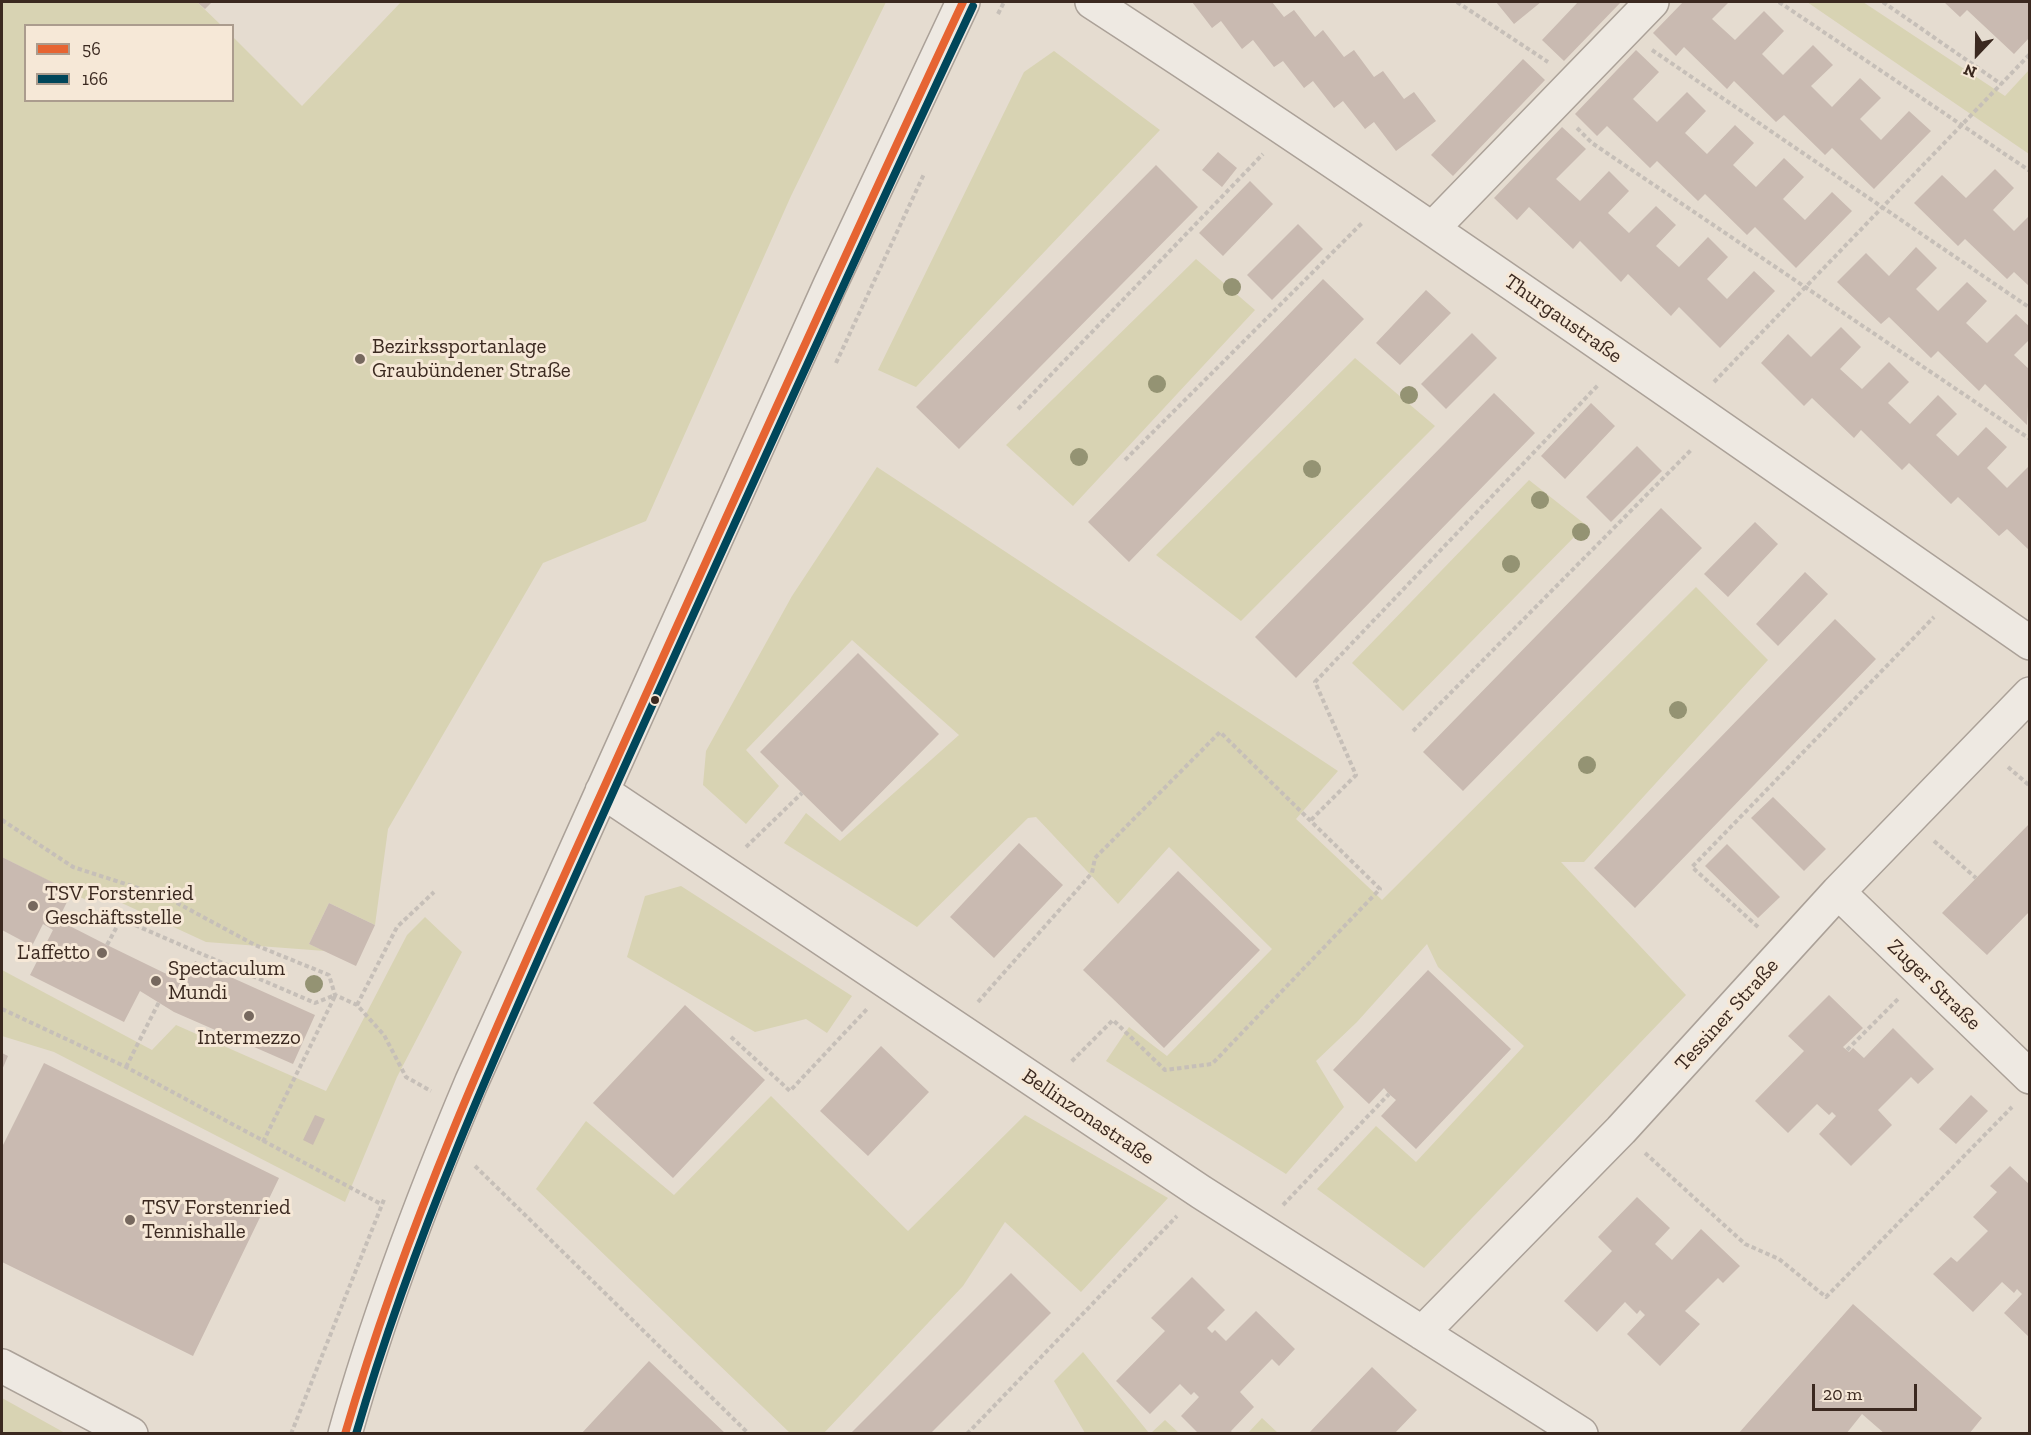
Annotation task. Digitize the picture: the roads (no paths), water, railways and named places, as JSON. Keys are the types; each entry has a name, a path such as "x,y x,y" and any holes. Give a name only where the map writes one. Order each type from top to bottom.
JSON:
{"street":[{"path":"345,1434 386,1296 427,1186 525,959 830,285 963,2"},
{"name":"Thurgaustraße","path":"1092,2 1288,129 1433,228 2030,643"},
{"path":"1433,228 1652,2"},
{"name":"Tessiner Straße","path":"1422,1333 1621,1130 1839,892 2030,694"},
{"name":"Bellinzonastraße","path":"602,791 1201,1192 1581,1434"},
{"name":"Zuger Straße","path":"1839,892 1923,974 2023,1057"},
{"path":"2,1366 130,1434"}],"place":[{"name":"Bezirkssportanlage Graubündener Straße","path":"360,359"},
{"name":"TSV Forstenried Geschäftsstelle","path":"33,906"},
{"name":"L'affetto","path":"102,953"},
{"name":"Spectaculum Mundi","path":"156,981"},
{"name":"Intermezzo","path":"249,1016"},
{"name":"TSV Forstenried Tennishalle","path":"130,1220"}]}
